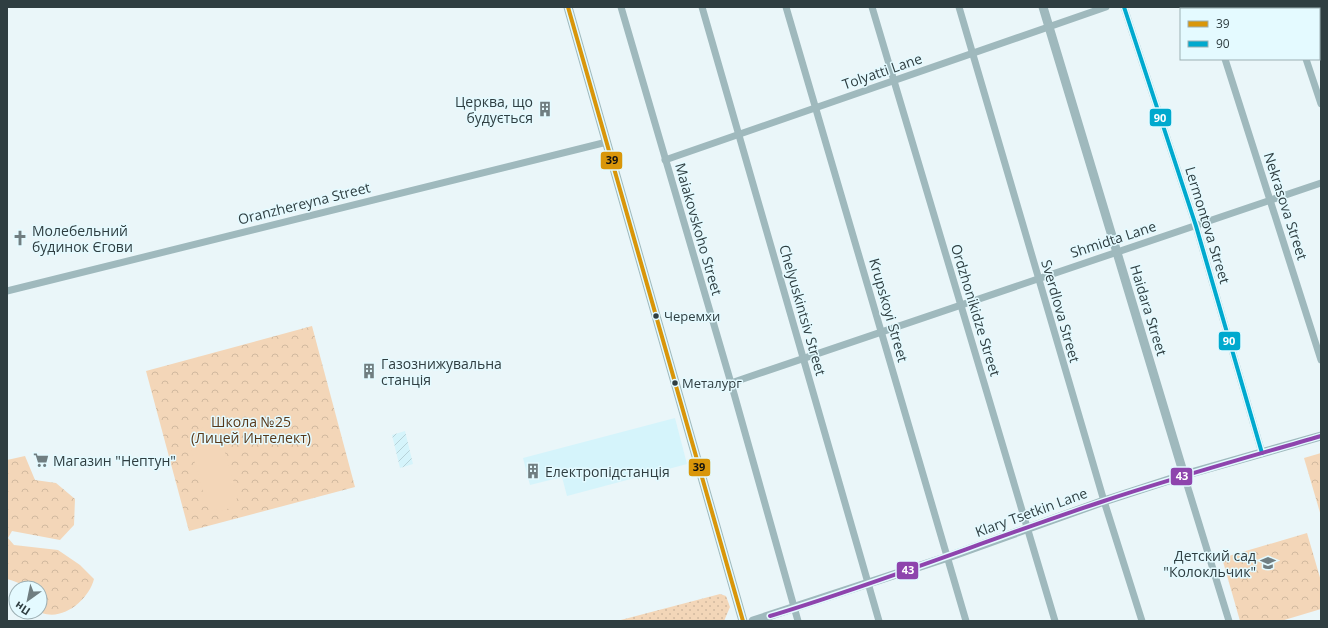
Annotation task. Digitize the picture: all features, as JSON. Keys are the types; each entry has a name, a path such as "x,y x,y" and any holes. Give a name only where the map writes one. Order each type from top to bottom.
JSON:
{"street":[{"path":"568,7 743,621"},
{"name":"Maiakovskoho Street","path":"621,7 731,383 798,621"},
{"name":"Chelyuskintsiv Street","path":"702,7 879,621"},
{"name":"Krupskoyi Street","path":"786,7 809,88 817,107 966,621"},
{"name":"Ordzhonikidze Street","path":"872,7 1055,621"},
{"name":"Sverdlova Street","path":"959,7 1104,501 1142,621"},
{"name":"Haidara Street","path":"1043,7 1229,621"},
{"name":"Tolyatti Lane","path":"665,160 894,80 973,55 1106,7"},
{"name":"Lermontova Street","path":"1124,7 1196,226 1262,454"},
{"name":"Nekrasova Street","path":"1225,60 1321,360"},
{"path":"1306,60 1321,104"},
{"name":"Oranzhereyna Street","path":"7,291 607,142"},
{"name":"Shmidta Lane","path":"731,383 882,333 1116,251 1196,226 1321,182"},
{"name":"Klary Tsetkin Lane","path":"753,621 794,609 948,557 1184,474 1262,454 1321,436"}],"shaded area":[{"path":"675,418 687,464 567,496 562,477 530,485 523,458"},
{"path":"405,431 413,464 400,468 392,435"}],"green space":[{"name":"Школа №25 (Лицей Интелект)","path":"312,326 355,487 189,531 146,371"},
{"path":"206,427 216,430 220,436 238,496 233,506 223,510 217,510 207,506 189,442 195,432"},
{"path":"1321,453 1321,516 1304,458"},
{"path":"25,456 35,480 56,483 75,499 74,525 60,540 12,531 8,538 14,545 58,550 80,565 94,579 87,594 81,601 67,611 59,614 48,614 48,580 7,579 7,460"},
{"path":"1307,533 1321,581 1321,609 1281,621 1240,621 1222,558"},
{"path":"720,594 726,596 730,607 724,621 617,621"}],"transit line":[{"name":"39","path":"568,7 743,621"},
{"name":"90","path":"1124,7 1196,226 1262,453"},
{"name":"43","path":"770,616 854,589 1131,492 1321,436"}],"place":[{"name":"Церква, що будується","path":"545,109"},
{"name":"Молебельний будинок Єгови","path":"20,238"},
{"name":"Черемхи","path":"656,316"},
{"name":"Газознижувальна станція","path":"369,371"},
{"name":"Металург","path":"675,383"},
{"name":"Магазин \"Нептун\"","path":"41,460"},
{"name":"Електропідстанція","path":"533,471"},
{"name":"Детский сад \"Колокльчик\"","path":"1268,563"}]}
